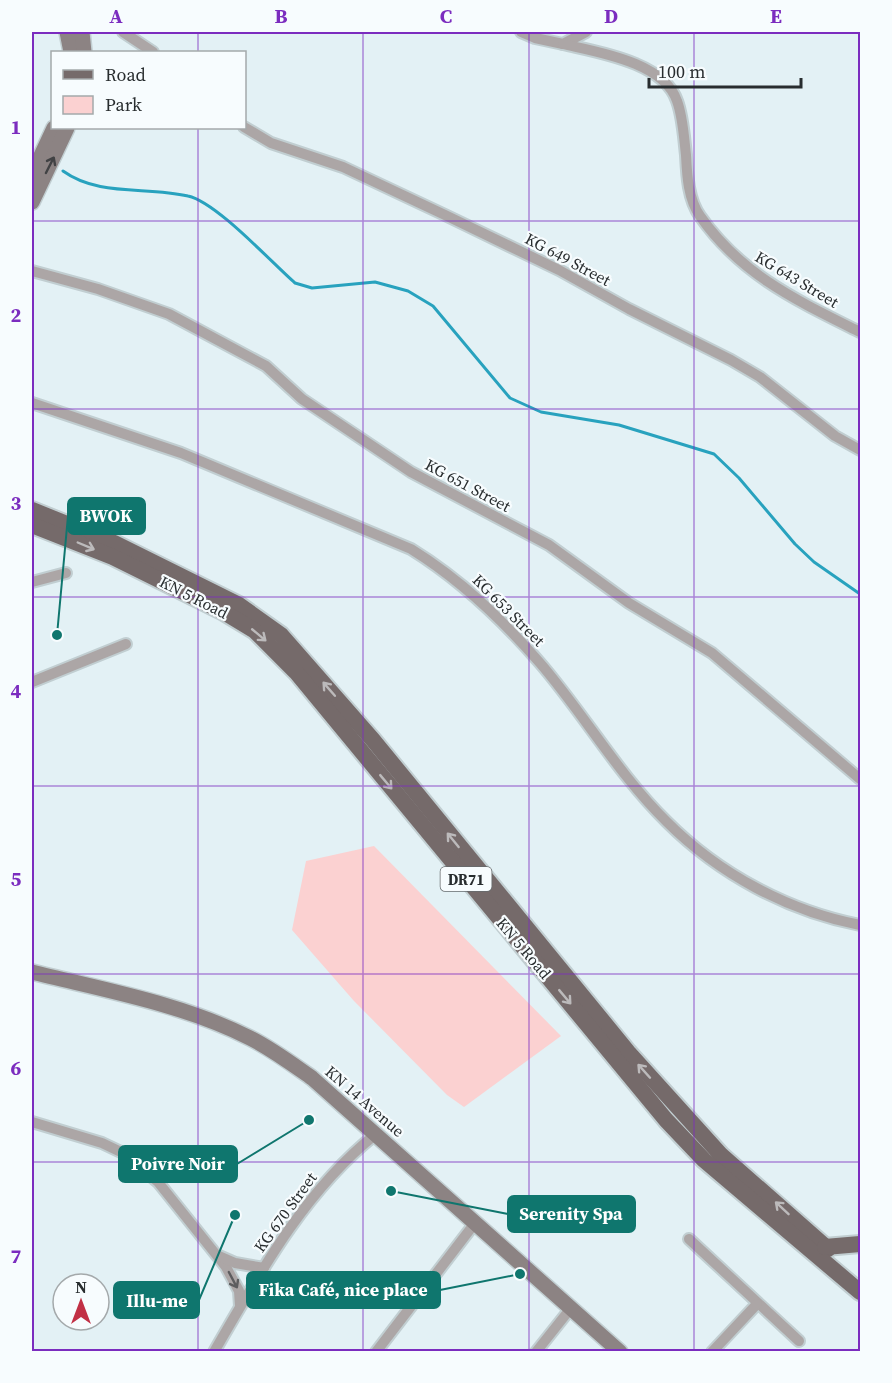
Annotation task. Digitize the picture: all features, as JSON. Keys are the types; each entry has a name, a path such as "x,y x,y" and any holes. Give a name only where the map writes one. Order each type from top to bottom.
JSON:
{"main road":[{"path":"66,32 71,51"},
{"path":"82,32 84,51"},
{"path":"32,175 54,129"},
{"path":"32,202 67,129"},
{"name":"KN 5 Road","path":"32,510 114,543 230,601 281,635 373,740 628,1052 721,1155 861,1277"},
{"name":"KN 5 Road","path":"32,525 113,557 171,585 242,623 265,640 296,672 666,1120 704,1160 861,1293"},
{"name":"KN 14 Avenue","path":"32,972 189,1014 249,1038 312,1078 620,1352"},
{"path":"825,1247 861,1244"}],"street":[{"path":"123,32 152,51"},
{"name":"KG 643 Street","path":"521,32 535,38 614,56 657,76 677,100 689,187 699,215 736,260 756,275 816,310 861,332"},
{"path":"563,44 586,32"},
{"name":"KG 649 Street","path":"246,128 271,143 343,167 445,214 559,270 629,309 731,360 760,377 835,436 861,450"},
{"name":"KG 651 Street","path":"32,271 98,289 169,314 266,366 302,399 411,472 549,545 629,603 712,653 861,779"},
{"name":"KG 653 Street","path":"32,403 191,457 411,549 446,570 476,595 540,663 618,767 668,824 748,884 814,913 861,925"},
{"path":"32,582 66,573"},
{"path":"32,682 126,644"},
{"path":"32,1122 78,1134 123,1154 158,1182 218,1256 234,1280 240,1306"},
{"name":"KG 670 Street","path":"214,1352 264,1268 336,1169 376,1134"},
{"path":"376,1352 475,1223"},
{"path":"689,1239 799,1341"},
{"path":"218,1256 235,1263 264,1268"},
{"path":"712,1352 757,1304"},
{"path":"536,1352 571,1308"}],"green space":[{"path":"374,846 561,1036 464,1107 447,1095 354,1001 292,930 306,861"}],"waterway":[{"path":"63,171 77,179 107,188 172,193 200,201 228,220 295,283 312,288 375,282 408,291 433,306 510,398 541,412 619,425 714,454 739,478 795,544 814,562 860,594"}],"place":[{"name":"BWOK","path":"57,635"},
{"name":"Poivre Noir","path":"309,1120"},
{"name":"Serenity Spa","path":"391,1191"},
{"name":"Illu-me","path":"235,1215"},
{"name":"Fika Café, nice place","path":"520,1274"}]}
